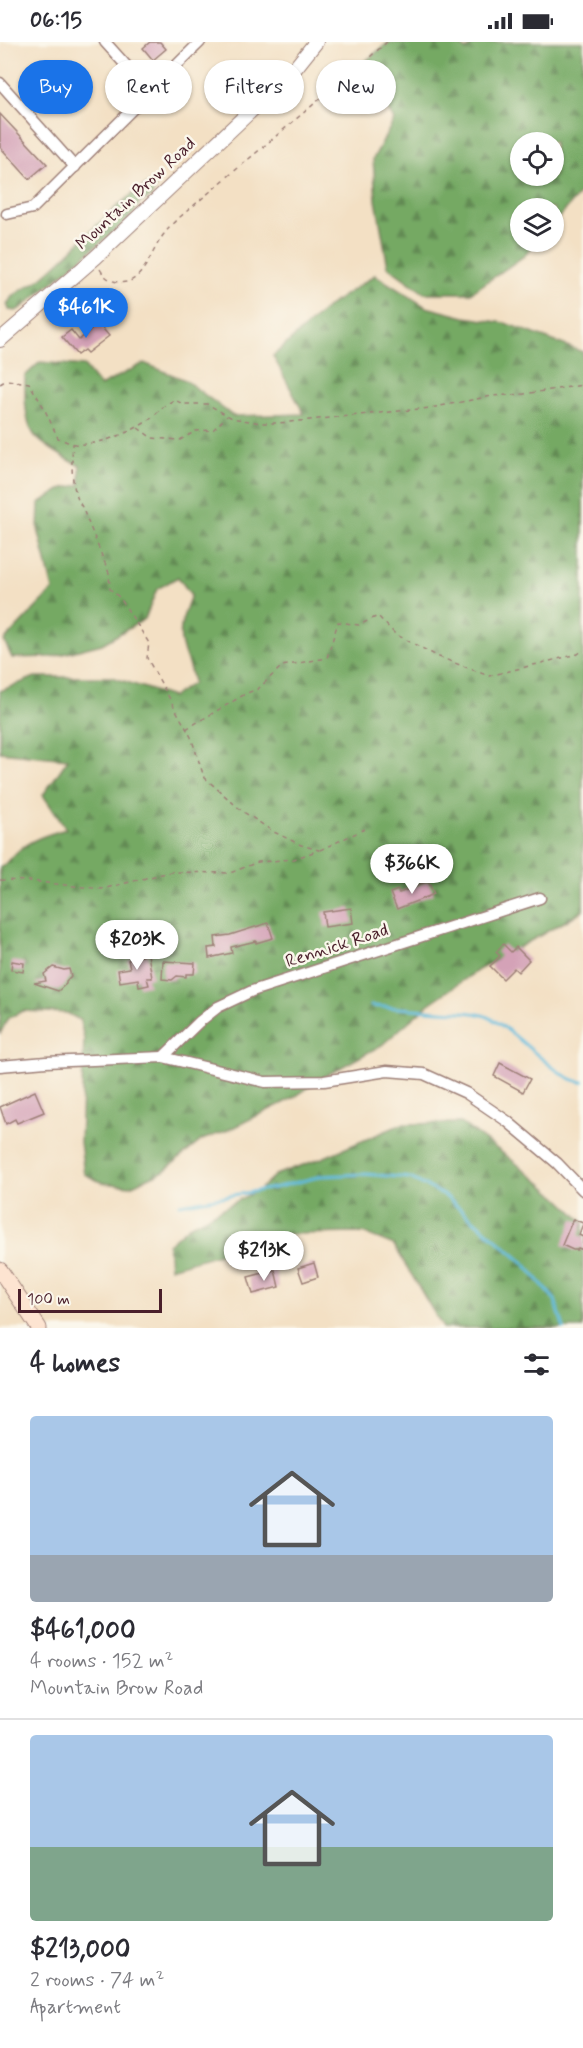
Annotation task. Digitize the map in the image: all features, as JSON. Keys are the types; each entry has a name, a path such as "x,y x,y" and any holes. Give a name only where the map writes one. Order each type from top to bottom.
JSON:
{"main road":[{"path":"0,1269 39,1328"}],"street":[{"path":"105,42 121,60"},
{"path":"184,60 200,42"},
{"name":"Mountain Brow Road","path":"0,340 96,257 292,72 316,42"},
{"path":"0,83 75,167"},
{"path":"7,214 33,208 128,114"},
{"name":"Rennick Road","path":"163,1057 218,1007 252,991 540,898"},
{"path":"0,1066 163,1057 265,1082 324,1082 387,1071 424,1074 466,1093 507,1120 557,1163 583,1190"}],"path":[{"path":"96,257 100,270 106,278 115,282 127,283 137,278 163,234 180,217 327,93 350,83 361,75 371,56 387,42"},
{"path":"0,384 7,380 29,383 58,438 73,444 107,440 146,422 166,403 175,400 183,404 207,404 227,415 261,423 279,423 430,408 492,396 524,394 583,385"},
{"path":"136,427 152,438 180,440 196,431 213,430 227,415"},
{"path":"73,444 75,498 82,507 108,573 110,589 120,598 149,643 147,658 190,737 204,777 242,811 274,832 301,845 319,850"},
{"path":"186,729 247,693 258,690 282,666 327,658 338,622 359,626 378,616 395,634 439,657 489,676 578,654 583,650"},
{"path":"0,880 102,889 170,872 230,873 258,862 294,859 367,828"}],"green space":[{"path":"389,42 458,42 466,50 475,42 583,42 583,190 564,212 564,198 510,198 510,252 528,252 471,293 424,293 388,267 376,200 373,159 394,120 391,114 396,114 396,60 367,60"},
{"path":"150,183 156,187 151,197 139,203 134,213 119,227 24,306 16,311 9,310 7,304 14,296 40,279 107,215"},
{"path":"375,275 426,307 465,317 505,323 583,352 583,910 480,969 429,1004 382,1045 327,1075 293,1098 226,1131 202,1140 164,1171 130,1186 103,1183 84,1174 80,1142 84,1039 80,1020 67,1013 23,1011 8,1018 0,1034 0,867 29,843 66,829 43,795 68,759 0,752 0,691 35,677 112,677 172,697 193,683 180,633 191,595 178,577 157,589 145,619 102,644 52,657 12,658 4,641 53,590 38,529 39,503 64,488 80,485 80,466 48,447 33,433 27,413 25,376 40,362 84,366 100,386 144,363 185,380 233,416 304,414 273,356 331,304"},
{"path":"461,1123 540,1182 583,1222 583,1328 443,1328 394,1245 364,1233 289,1234 170,1268 168,1244 189,1226 260,1189 275,1175 320,1159 402,1124"}],"building":[{"path":"150,42 160,42 166,49 153,60 143,48"},
{"path":"0,114 47,164 29,179 0,147"},
{"path":"97,322 109,336 87,353 84,350 77,355 62,337 71,330 79,340"},
{"path":"428,881 434,894 397,909 390,893 398,890 399,893"},
{"path":"351,908 353,923 325,927 323,912"},
{"path":"268,923 273,938 231,947 232,953 209,958 208,948 216,947 215,937 230,935"},
{"path":"503,944 511,952 516,947 529,960 518,972 514,968 503,979 490,966 500,956 496,952"},
{"path":"148,954 152,978 147,978 149,985 139,987 138,979 120,982 118,970 130,968 128,960"},
{"path":"12,961 24,963 23,972 11,970"},
{"path":"163,961 195,963 194,974 186,974 186,977 177,976 172,980 162,979"},
{"path":"53,967 69,969 71,976 58,991 34,983 46,981 44,974"},
{"path":"500,1063 530,1079 523,1092 494,1076"},
{"path":"35,1091 44,1112 17,1123 15,1119 6,1124 0,1107"},
{"path":"573,1219 583,1223 579,1235 583,1237 583,1250 578,1248 573,1250 562,1245"},
{"path":"314,1263 318,1277 303,1282 298,1268"},
{"path":"275,1270 279,1287 253,1294 248,1277"}],"waterway":[{"path":"371,1006 465,1012 490,1018 562,1074 583,1082"},
{"path":"180,1204 274,1188 322,1176 365,1174 410,1178 444,1195 524,1263 555,1300 564,1328"}]}
